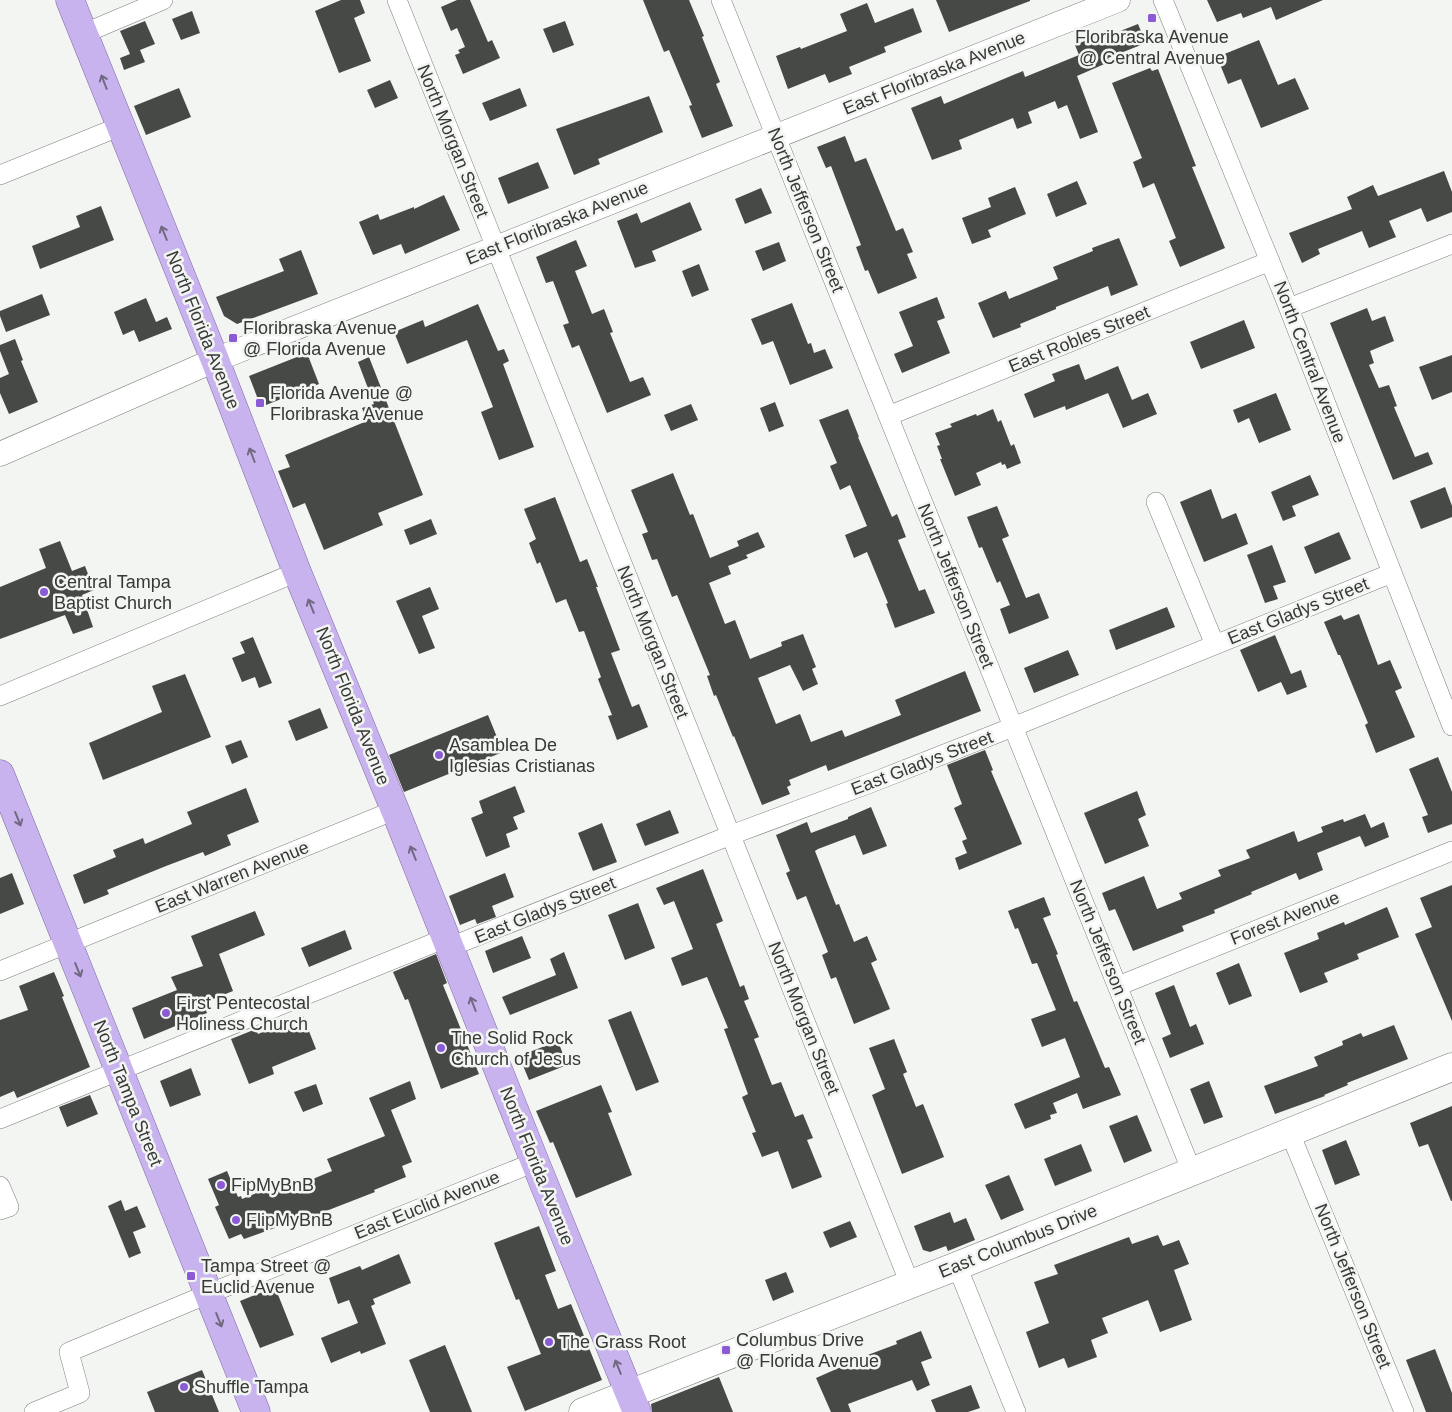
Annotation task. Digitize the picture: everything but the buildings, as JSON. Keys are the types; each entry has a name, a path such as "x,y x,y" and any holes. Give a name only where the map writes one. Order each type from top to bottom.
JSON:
{"main road":[{"name":"North Florida Avenue","path":"70,0 85,33 215,360 297,572 395,810 633,1403"},
{"name":"North Tampa Street","path":"0,774 256,1412"},
{"name":"East Columbus Drive","path":"583,1412 633,1403 910,1284 1452,1067"}],"street":[{"path":"85,33 163,0"},
{"name":"North Morgan Street","path":"397,0 494,247 910,1284"},
{"name":"North Jefferson Street","path":"721,0 1192,1172"},
{"name":"East Floribraska Avenue","path":"0,454 215,360 494,247 1118,0"},
{"name":"North Central Avenue","path":"1162,0 1289,308 1452,726"},
{"path":"0,175 121,126"},
{"path":"1289,308 1452,244"},
{"name":"East Robles Street","path":"888,416 1270,261"},
{"path":"1156,502 1215,645"},
{"path":"0,696 297,572"},
{"name":"East Gladys Street","path":"0,1119 118,1070 448,942 876,781 1392,573"},
{"name":"East Warren Avenue","path":"0,970 395,810"},
{"name":"Forest Avenue","path":"1118,986 1452,851"},
{"name":"North Jefferson Street","path":"1290,1133 1404,1412"},
{"name":"East Euclid Avenue","path":"34,1412 80,1393 69,1352 535,1162"},
{"path":"0,1186 9,1207 0,1210"},
{"path":"958,1266 1016,1412"}],"place":[{"name":"Floribraska Avenue @ Central Avenue","path":"1152,18"},
{"name":"Floribraska Avenue @ Florida Avenue","path":"233,338"},
{"name":"Florida Avenue @ Floribraska Avenue","path":"260,403"},
{"name":"Central Tampa Baptist Church","path":"44,592"},
{"name":"Asamblea De Iglesias Cristianas","path":"439,755"},
{"name":"First Pentecostal Holiness Church","path":"166,1013"},
{"name":"The Solid Rock Church of Jesus","path":"441,1048"},
{"name":"FipMyBnB","path":"221,1185"},
{"name":"FlipMyBnB","path":"236,1220"},
{"name":"Tampa Street @ Euclid Avenue","path":"191,1276"},
{"name":"The Grass Root","path":"549,1342"},
{"name":"Columbus Drive @ Florida Avenue","path":"726,1350"},
{"name":"Shuffle Tampa","path":"184,1387"}]}
